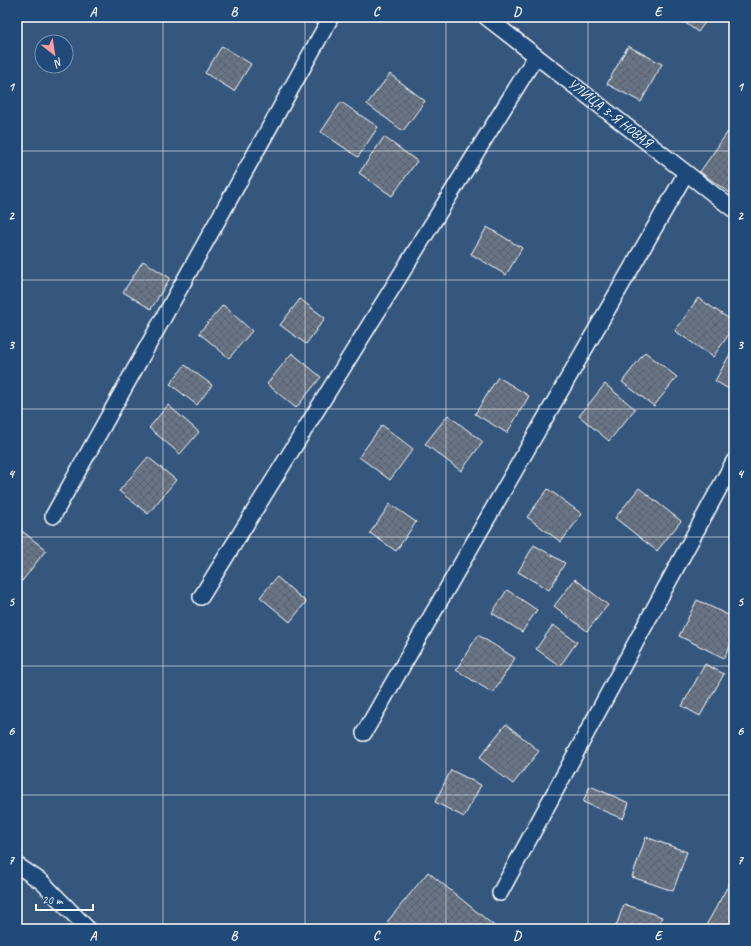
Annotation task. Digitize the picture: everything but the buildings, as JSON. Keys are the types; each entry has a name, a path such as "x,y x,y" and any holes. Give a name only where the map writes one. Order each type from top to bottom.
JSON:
{"street":[{"path":"53,516 331,17"},
{"name":"УЛИЦА 3-Я НОВАЯ","path":"486,17 734,210"},
{"path":"201,597 536,56"},
{"path":"364,733 686,173"},
{"path":"500,893 734,461"},
{"path":"17,865 42,882 88,929"}]}
